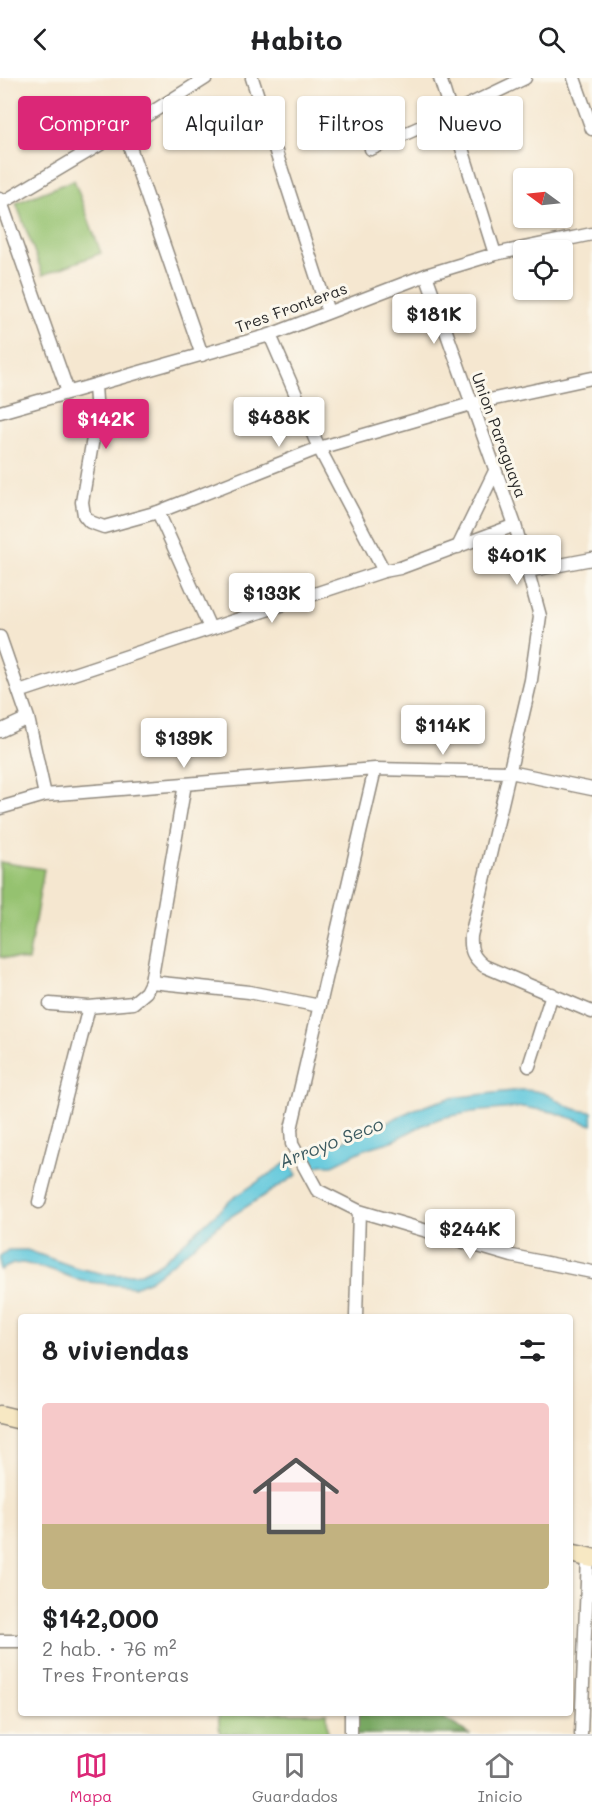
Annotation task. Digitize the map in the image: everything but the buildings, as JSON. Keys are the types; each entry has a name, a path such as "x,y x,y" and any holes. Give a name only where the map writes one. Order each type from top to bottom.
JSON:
{"street":[{"path":"151,113 206,78"},
{"path":"252,78 328,312"},
{"path":"440,78 446,96"},
{"path":"487,96 525,78"},
{"path":"574,78 592,129"},
{"path":"68,392 1,202 90,150"},
{"path":"131,150 202,355"},
{"path":"463,150 495,254"},
{"name":"Tres Fronteras","path":"0,412 270,335 426,275 495,254 592,234"},
{"name":"Union Paraguaya","path":"426,275 515,525 540,615 531,680 470,948 475,959 484,966 552,994"},
{"path":"270,335 319,448 384,571"},
{"path":"95,386 97,415 82,502 84,515 90,522 104,527 158,512 319,448 471,405 592,378"},
{"path":"458,547 495,471"},
{"path":"158,512 210,628"},
{"path":"19,693 210,628 384,571 400,568 515,525"},
{"path":"528,571 592,559"},
{"path":"0,637 28,718 45,795"},
{"path":"0,731 28,718"},
{"path":"375,769 291,1130 292,1144 317,1190 358,1211 512,1256 592,1272"},
{"path":"0,808 45,795 375,769 510,772 592,789"},
{"path":"50,1004 90,1007 133,1004 146,992 151,982 185,784"},
{"path":"151,982 249,992 320,1006"},
{"path":"529,1066 552,994 592,1012"},
{"path":"39,1202 90,1007"},
{"path":"356,1314 358,1211"},
{"path":"0,1415 18,1419"},
{"path":"580,1734 583,1556"},
{"path":"0,1641 18,1641"},
{"path":"351,1716 351,1734"}],"green space":[{"path":"74,180 101,253 43,275 16,203"},
{"path":"0,862 44,869 28,961 0,957"},
{"path":"218,1716 327,1716 328,1734 220,1734"},
{"path":"351,1716 441,1716 469,1734 351,1734"}],"water":[{"path":"521,1090 537,1091 572,1108 592,1112 592,1125 553,1112 523,1107 472,1112 441,1118 392,1141 365,1149 333,1165 321,1165 314,1168 305,1151 352,1138 415,1109 450,1098"},
{"path":"289,1161 297,1175 225,1220 150,1280 134,1287 81,1281 52,1270 23,1263 13,1264 0,1270 0,1256 8,1250 27,1250 77,1268 105,1274 141,1273 161,1263 232,1199"}],"water label":[{"name":"Arroyo Seco","path":"331,1142"}]}
